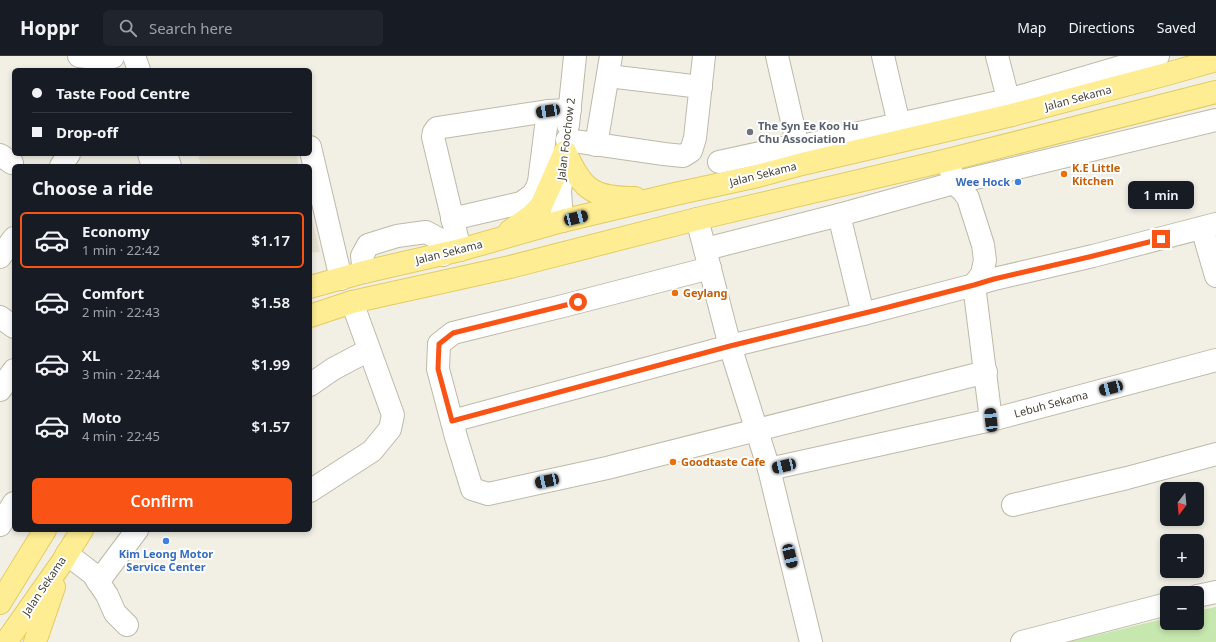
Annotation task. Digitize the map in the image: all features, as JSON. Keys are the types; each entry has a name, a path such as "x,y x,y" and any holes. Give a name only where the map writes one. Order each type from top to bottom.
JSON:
{"main road":[{"name":"Jalan Sekama","path":"312,286 675,194 758,176 794,153 1010,108 1163,65 1216,60"},
{"path":"1163,65 1198,79 1216,76"},
{"path":"312,315 352,302 510,267 697,219 948,160 1216,92"},
{"path":"566,146 580,178 592,191 612,197 638,198 675,194"},
{"path":"498,240 531,216 541,206 566,146"},
{"path":"562,222 575,236 585,236 634,226 663,228"},
{"path":"0,603 44,532"},
{"name":"Jalan Sekama","path":"6,642 81,532"},
{"path":"35,642 65,557"},
{"path":"0,584 26,560"}],"street":[{"path":"78,56 114,61"},
{"path":"134,56 138,68"},
{"name":"Jalan Foochow 2","path":"562,222 560,191 575,56"},
{"path":"566,146 596,144 683,156 691,151 695,138 704,56"},
{"path":"777,56 794,153"},
{"path":"883,56 899,124"},
{"path":"719,162 752,155 794,153 899,124 1010,108 996,56"},
{"path":"596,144 609,66 701,87"},
{"path":"451,252 452,219 433,136 437,128 548,111 570,110"},
{"path":"452,219 521,202 531,197 536,191 539,182 548,111"},
{"path":"986,372 607,468 488,494 472,489 438,369 439,344 453,333 563,306 839,215 954,183 1216,120"},
{"path":"752,155 758,176"},
{"path":"312,156 341,279"},
{"path":"948,160 954,183 968,198 983,244 985,260 982,274 974,285 991,420"},
{"path":"839,215 863,314"},
{"path":"697,219 730,346 769,469 811,642"},
{"path":"452,421 730,346 863,314 994,279 1093,256 1209,226 1216,276"},
{"path":"0,256 12,241"},
{"path":"312,490 372,451 390,429 394,415 352,302"},
{"path":"0,317 12,326"},
{"path":"312,384 333,369 369,350"},
{"name":"Lebuh Sekama","path":"769,469 991,420 1216,360"},
{"path":"0,390 12,373"},
{"path":"1014,506 1216,454"},
{"path":"0,525 12,506"},
{"path":"98,582 136,532"},
{"path":"65,557 93,574 107,595 115,613 127,624"},
{"path":"1204,595 1216,592"},
{"path":"1022,642 1160,606"}],"shaded area":[{"path":"198,156 296,156 298,164 200,164"},
{"path":"312,218 320,252 312,253"}],"green space":[{"path":"1216,607 1216,642 1069,642 1160,620 1160,630 1204,630 1204,610"}],"place":[{"name":"The Syn Ee Koo Hu Chu Association","path":"750,132"},
{"name":"K.E Little Kitchen","path":"1064,174"},
{"name":"Wee Hock","path":"1018,182"},
{"name":"Geylang","path":"675,293"},
{"name":"Goodtaste Cafe","path":"673,462"},
{"name":"Kim Leong Motor Service Center","path":"166,541"}],"route":[{"path":"578,302 453,333 439,344 438,369 452,421 730,346 877,310 994,279 1161,239"}]}
